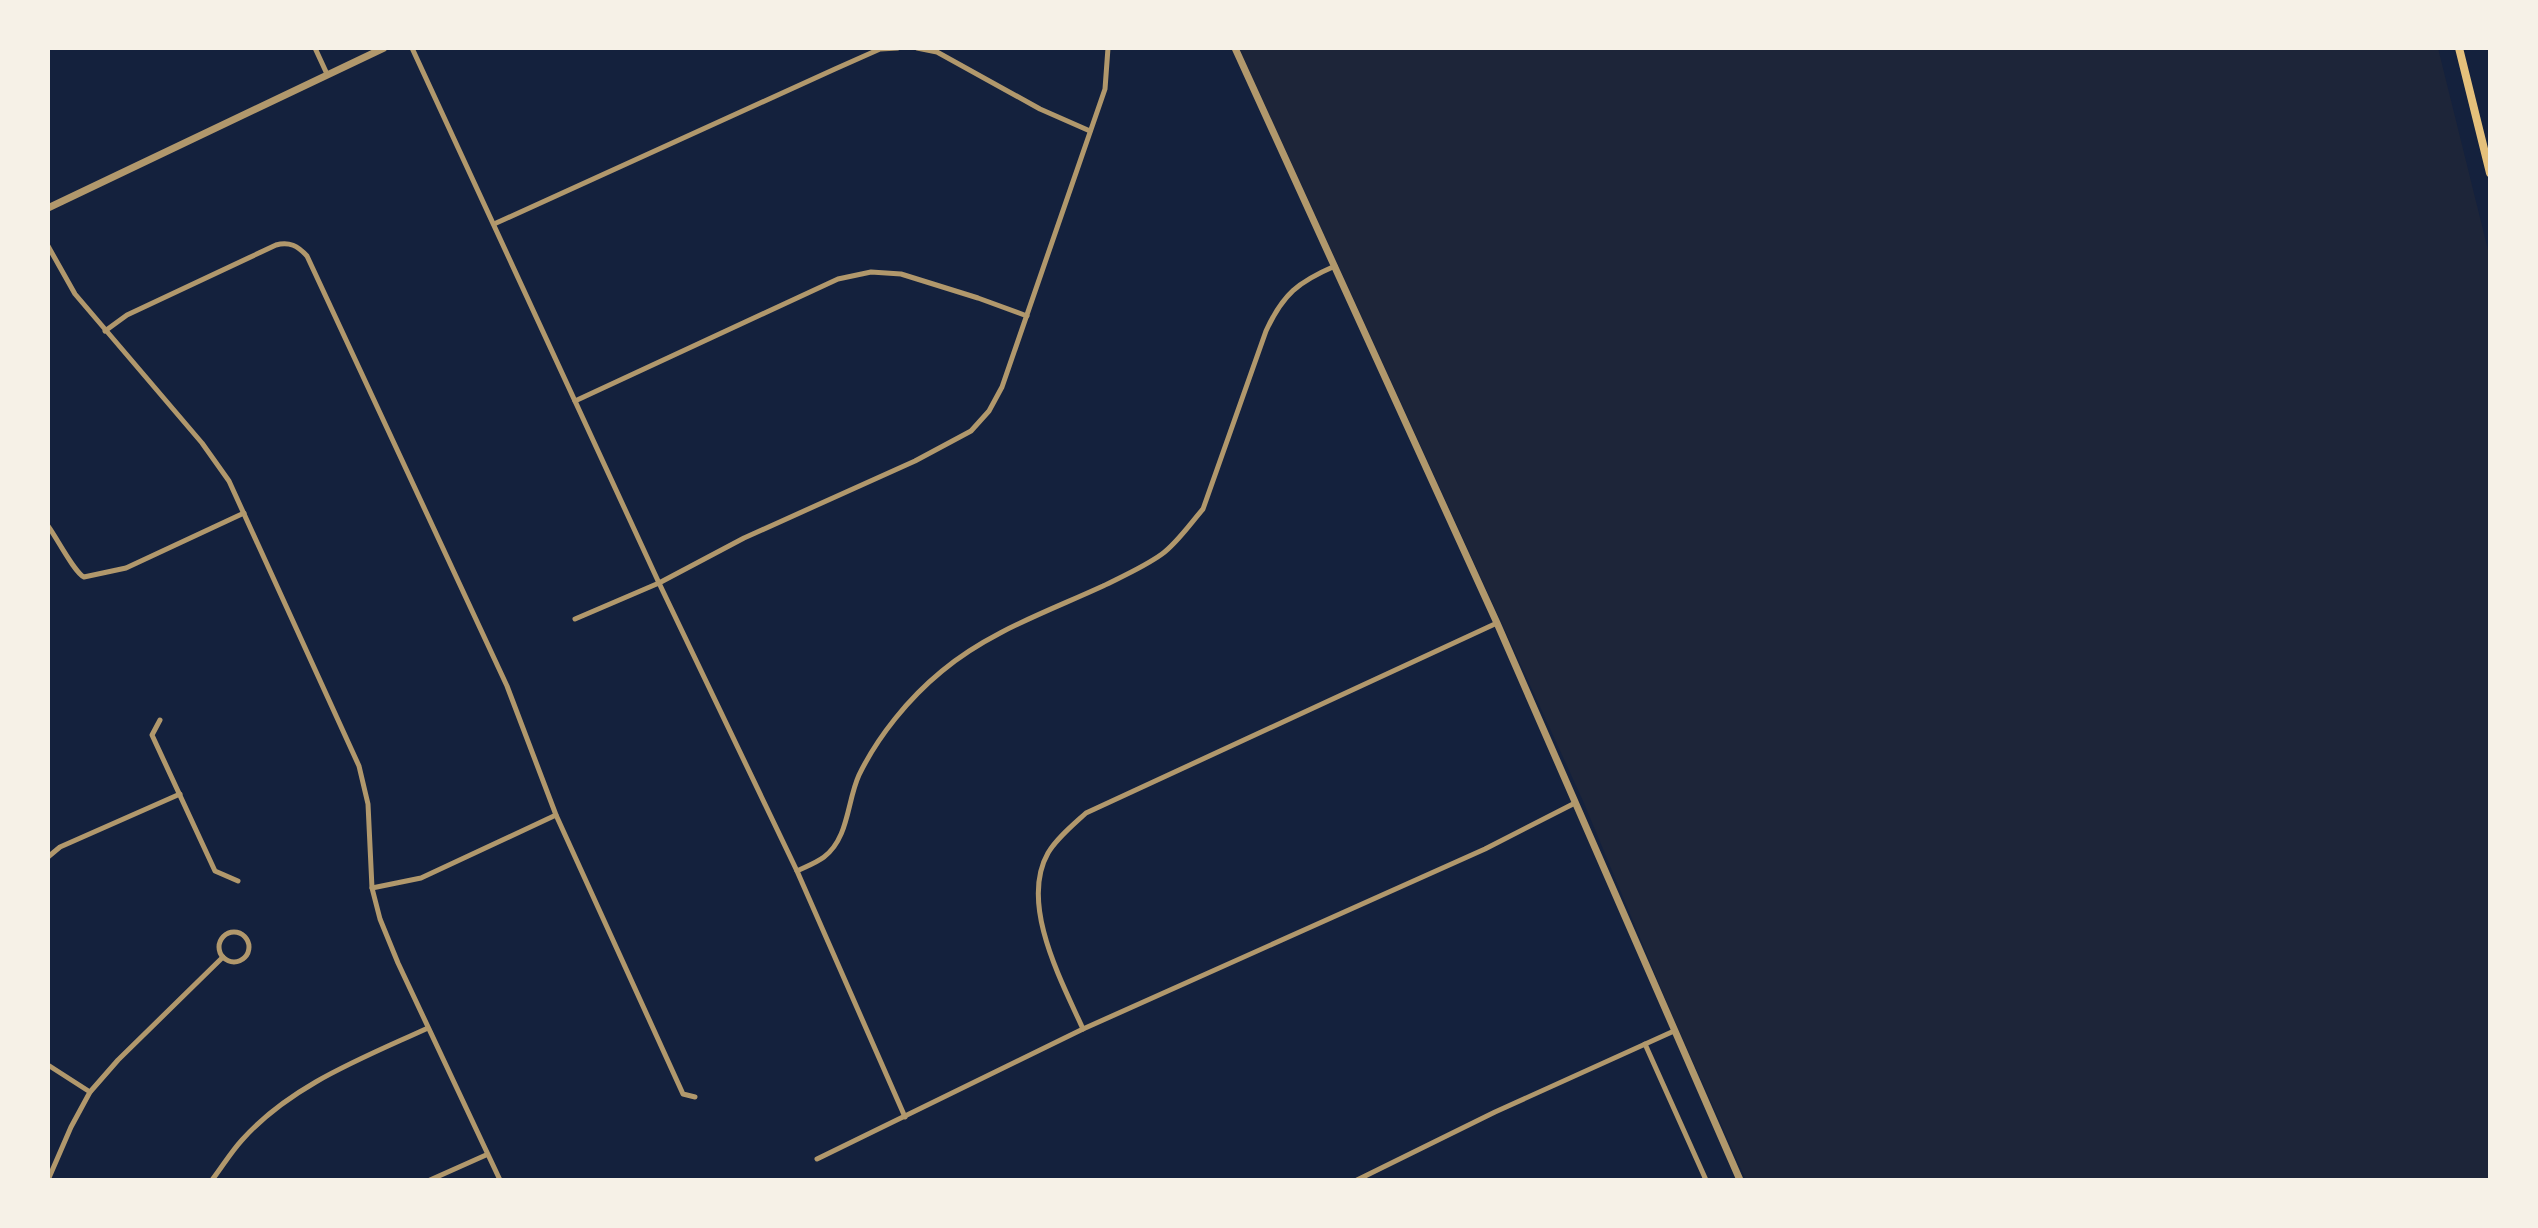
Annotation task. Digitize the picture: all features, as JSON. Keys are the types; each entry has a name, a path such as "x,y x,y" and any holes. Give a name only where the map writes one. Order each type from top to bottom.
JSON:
{"main road":[{"path":"2459,48 2490,173"}],"street":[{"path":"315,48 327,74"},
{"path":"48,208 384,48"},
{"path":"412,48 659,583 797,871 905,1117"},
{"path":"494,224 880,49 898,48"},
{"path":"917,48 937,52 1040,109 1090,131"},
{"path":"575,619 659,583 744,538 915,461 971,431 989,411 1002,387 1105,89 1108,48"},
{"path":"1235,48 1497,623 1740,1180"},
{"path":"105,331 127,315 276,245 284,243 300,248 307,256 507,686 556,815 683,1094 695,1097"},
{"path":"48,246 65,280 218,463 244,513 359,766 368,804 372,888 386,934 500,1180"},
{"path":"797,871 824,857 833,848 842,831 858,776 875,748 907,704 942,670 985,641 1126,575 1163,553 1190,524 1203,509 1277,307 1309,277 1336,266"},
{"path":"575,401 838,279 857,274 901,274 1027,316"},
{"path":"48,526 80,575 126,568 244,513"},
{"path":"1083,1029 1043,935 1039,890 1042,872 1047,854 1064,834 1086,813 1497,623"},
{"path":"160,720 152,735 215,871 238,881"},
{"path":"48,857 60,847 180,794"},
{"path":"817,1159 1083,1029 1485,849 1575,803"},
{"path":"372,888 421,878 556,815"},
{"path":"231,932 244,936 249,944 245,957 236,962 223,957 219,947 222,938 231,932"},
{"path":"48,1180 90,1092 118,1060 223,957"},
{"path":"212,1180 243,1139 272,1112 307,1087 428,1028"},
{"path":"1357,1180 1470,1124 1674,1031"},
{"path":"1645,1044 1706,1180"},
{"path":"48,1065 90,1092"},
{"path":"430,1180 486,1155"}],"shaded area":[{"path":"1239,48 2438,48 2490,258 2490,1180 1746,1180 1670,1010 1583,801"}]}
